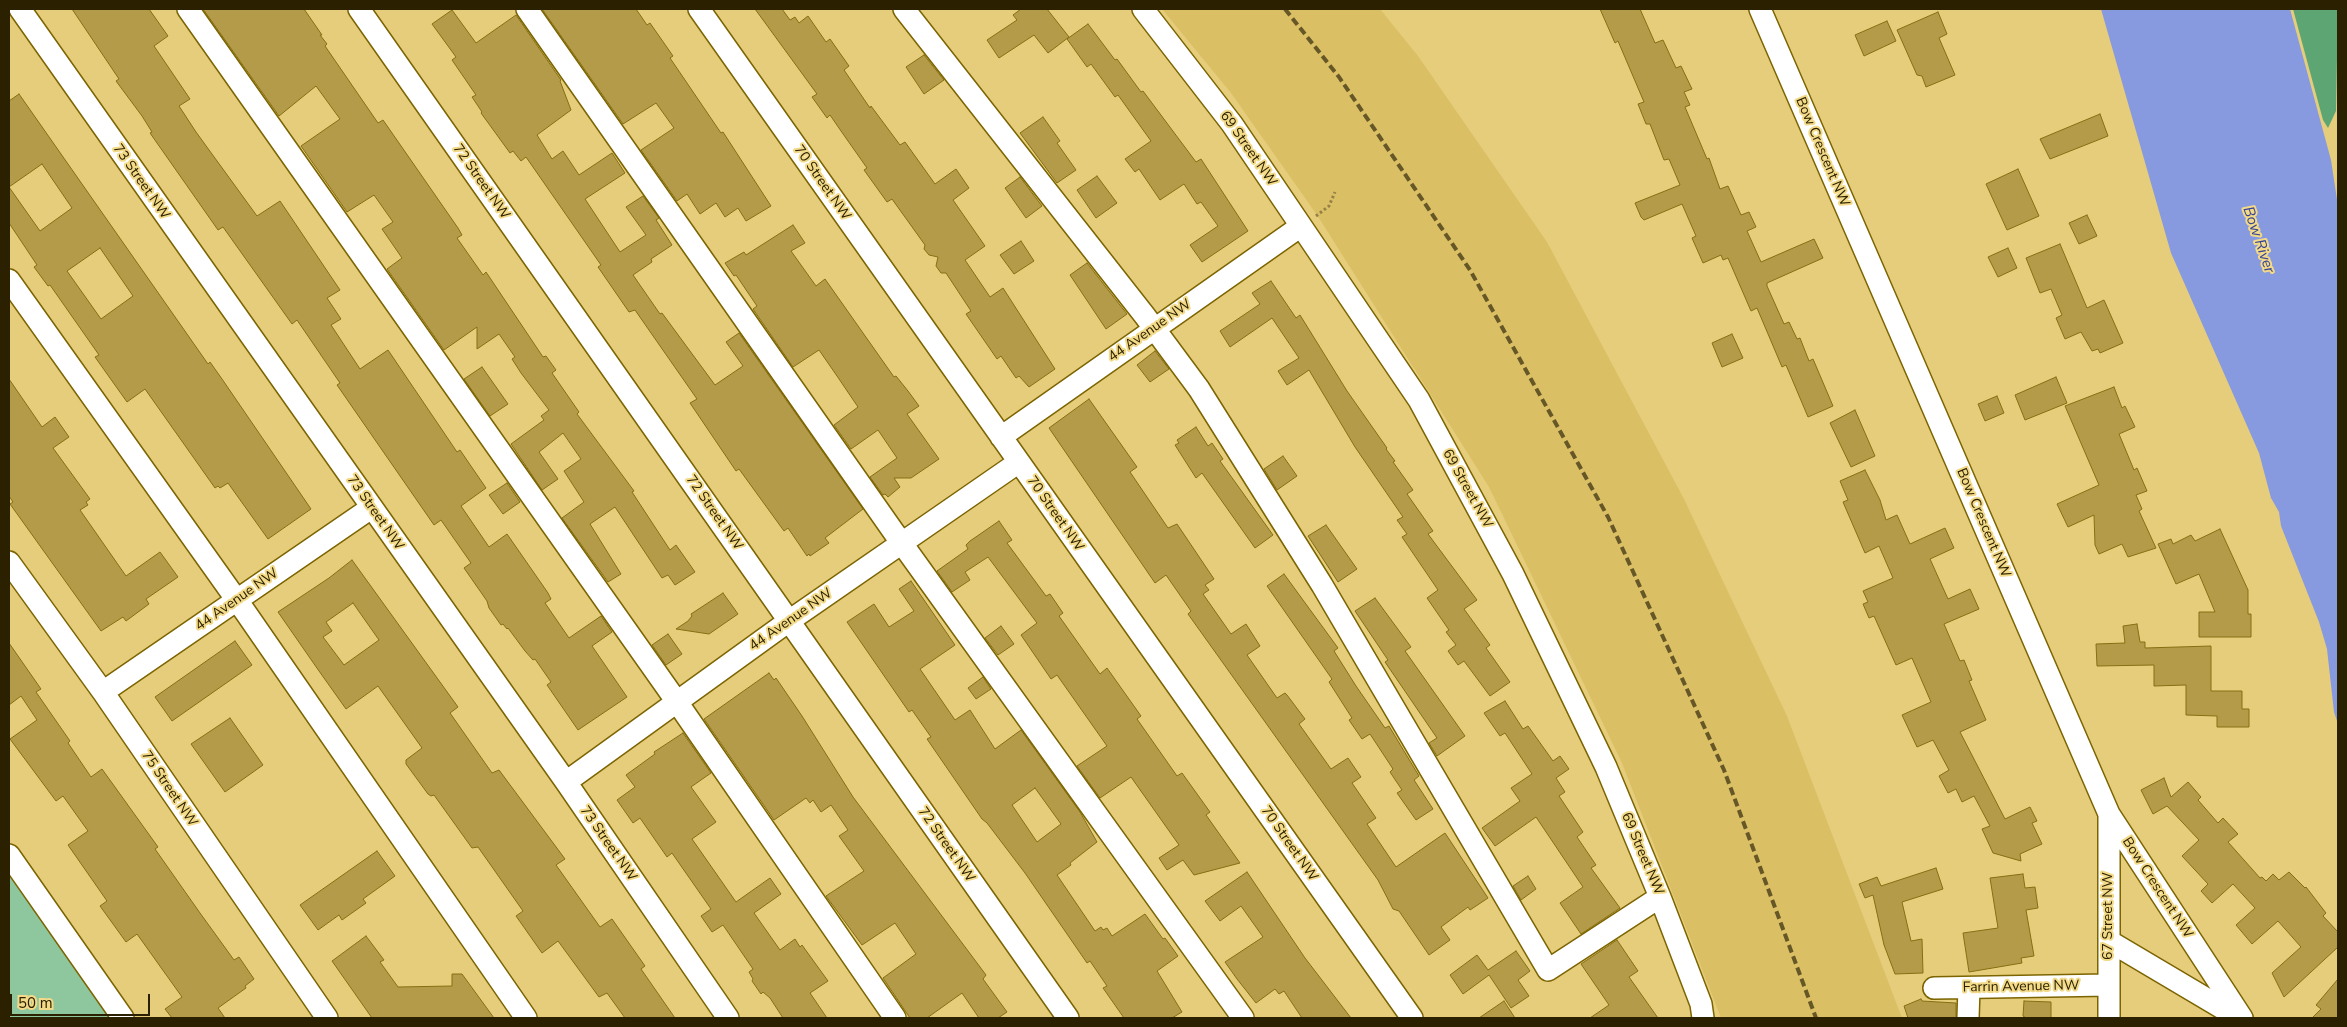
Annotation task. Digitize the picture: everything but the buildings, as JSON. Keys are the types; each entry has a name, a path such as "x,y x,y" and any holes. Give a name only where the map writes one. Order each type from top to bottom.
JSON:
{"street":[{"name":"73 Street NW","path":"20,9 566,782 728,1018"},
{"path":"188,9 677,702 895,1018"},
{"name":"72 Street NW","path":"359,9 1068,1018"},
{"path":"527,9 903,543 1243,1018"},
{"name":"70 Street NW","path":"699,9 1412,1018"},
{"path":"904,9 1154,328 1199,389 1322,586 1548,970 1660,897"},
{"name":"69 Street NW","path":"1143,9 1232,124 1419,400 1513,574 1606,767 1660,897 1701,1004 1703,1018"},
{"name":"Bow Crescent NW","path":"1760,9 2109,814 2240,1018"},
{"name":"44 Avenue NW","path":"1001,437 1301,226"},
{"path":"9,280 237,601 526,1018"},
{"name":"44 Avenue NW","path":"566,782 789,621 1019,462"},
{"name":"44 Avenue NW","path":"103,692 371,508"},
{"name":"75 Street NW","path":"9,562 103,692 326,1018"},
{"name":"67 Street NW","path":"2109,814 2109,1018"},
{"path":"9,855 123,1018"},
{"path":"2109,941 2240,1018"},
{"name":"Farrin Avenue NW","path":"1934,988 2108,985"},
{"path":"1968,1018 1969,988"}],"path":[{"path":"1301,226 1329,206 1335,192"}],"shaded area":[{"path":"1162,9 1380,9 1418,56 1547,242 1684,499 1787,716 1902,1018 1721,1018 1622,763 1489,487 1317,215 1231,93"}],"green space":[{"path":"2293,9 2338,9 2336,111 2328,128 2323,120"},
{"path":"9,869 113,1018 9,1018"}],"water":[{"name":"Bow River","path":"2101,9 2290,9 2331,160 2338,206 2338,724 2334,712 2327,649 2319,622 2281,526 2279,512 2271,498 2259,453 2171,253"}],"railway":[{"path":"1285,9 1339,77 1470,270 1608,517 1724,770 1816,1018"}]}
